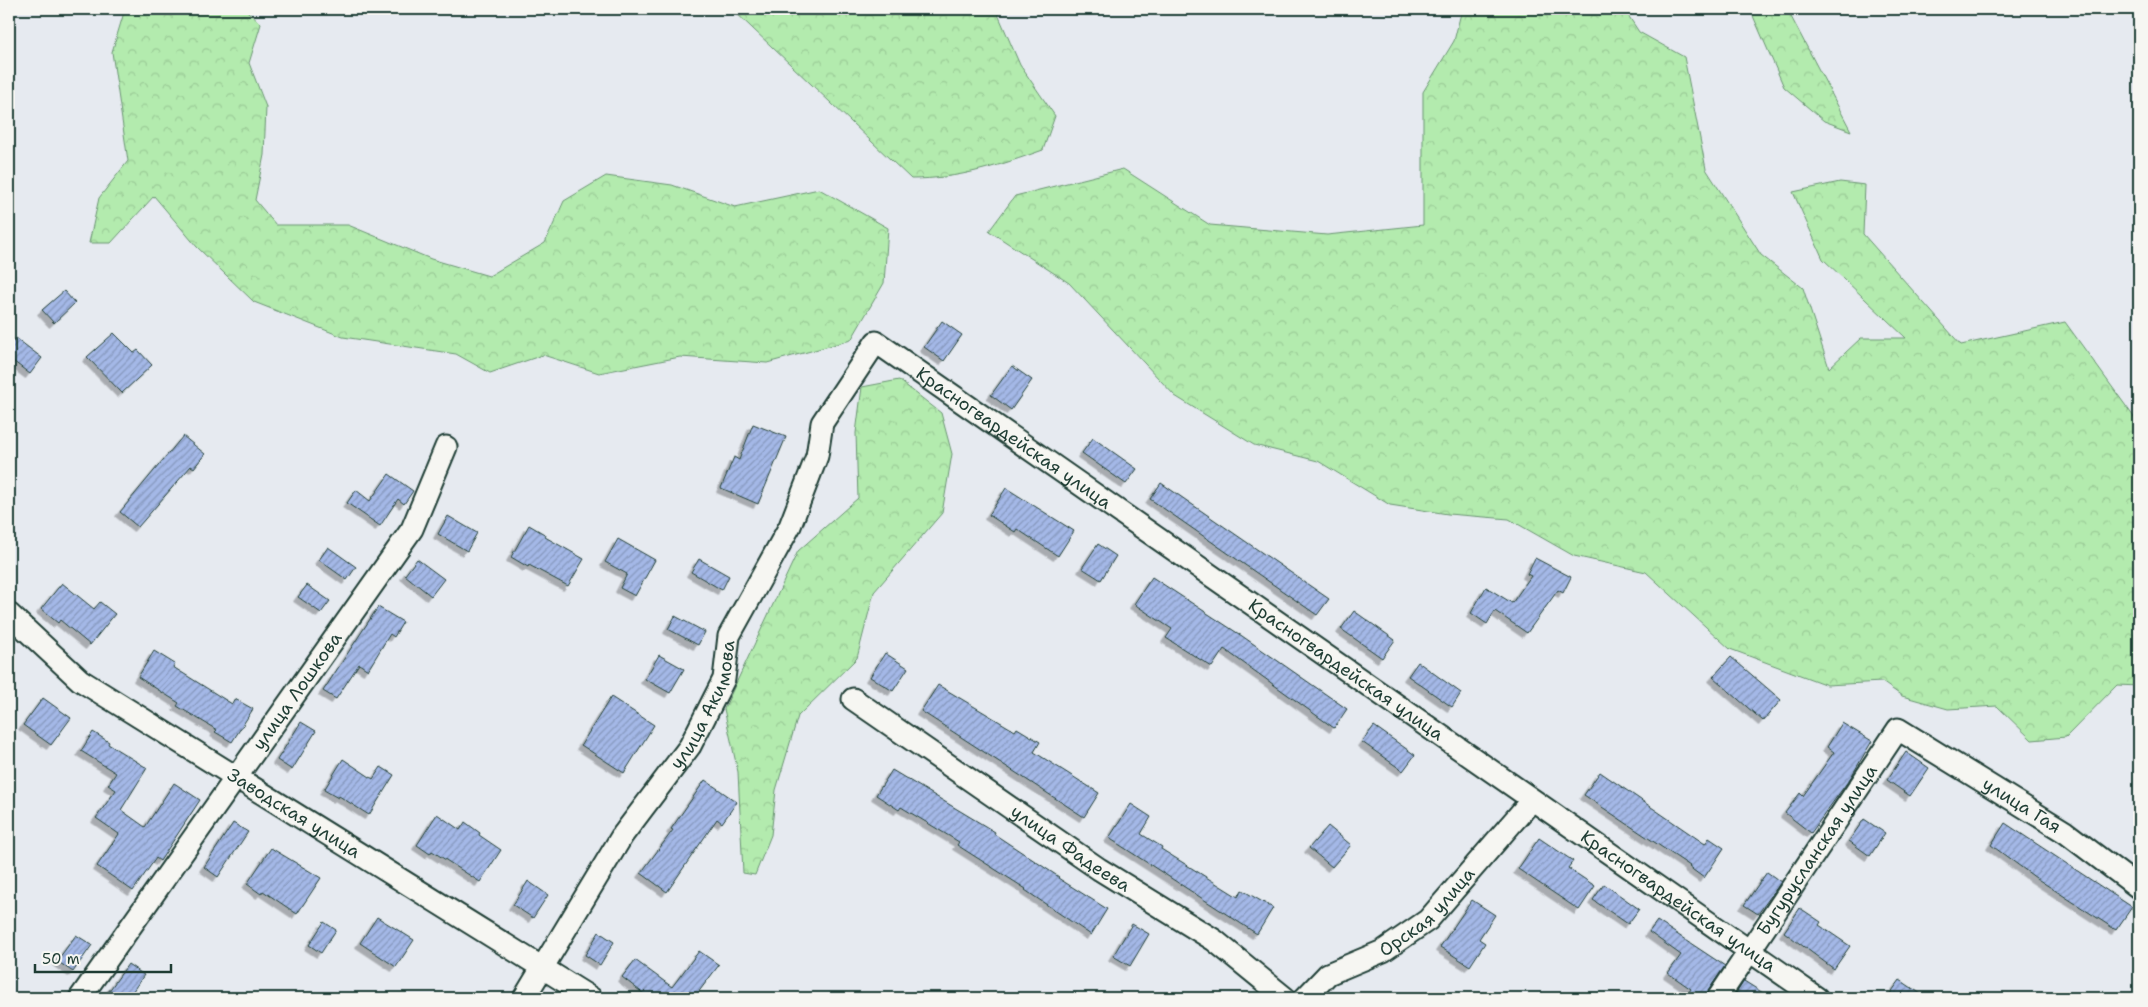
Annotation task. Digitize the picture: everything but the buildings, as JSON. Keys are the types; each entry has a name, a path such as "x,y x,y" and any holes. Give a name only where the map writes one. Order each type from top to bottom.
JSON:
{"street":[{"name":"Красногвардейская улица","path":"876,342 1816,998"},
{"name":"улица Акимова","path":"524,998 622,836 690,746 724,679 728,636 790,526 817,456 822,423 876,342"},
{"name":"улица Лошкова","path":"80,998 412,529 446,447"},
{"name":"Заводская улица","path":"9,614 80,680 591,998"},
{"name":"улица Фадеева","path":"853,699 1099,869 1214,940 1285,998"},
{"name":"улица Гая","path":"1898,729 2065,832 2139,888"},
{"name":"Бугурусланская улица","path":"1718,998 1898,729"},
{"name":"Орская улица","path":"1305,998 1328,974 1383,951 1428,920 1532,800"}],"green space":[{"path":"125,9 245,9 261,24 249,63 266,107 264,155 255,200 276,225 348,225 431,259 489,276 545,243 564,201 606,176 672,185 735,207 819,189 888,228 884,283 851,340 767,363 680,357 599,373 543,355 490,373 456,354 343,337 254,302 197,247 154,196 111,243 89,243 99,198 128,161 112,52"},
{"path":"732,9 991,9 997,12 1020,65 1055,116 1043,150 962,174 911,179"},
{"path":"1462,9 1624,9 1639,32 1684,57 1706,169 1761,255 1803,288 1829,368 1861,338 1906,338 1823,259 1793,192 1840,182 1865,185 1863,234 1961,345 2065,322 2139,424 2139,686 2117,685 2066,737 2032,740 1997,706 1948,709 1902,696 1882,682 1827,685 1730,649 1646,572 1574,556 1509,519 1448,514 1390,505 1318,461 1254,445 1175,396 1069,283 989,231 1015,196 1123,169 1210,225 1327,235 1423,225 1423,92 1454,41"},
{"path":"1750,9 1787,9 1851,131 1824,121 1784,87"},
{"path":"899,380 941,413 952,454 942,513 874,592 857,658 798,716 776,790 771,835 755,875 743,873 738,772 724,709 798,551 858,498 856,433 862,387"}]}
